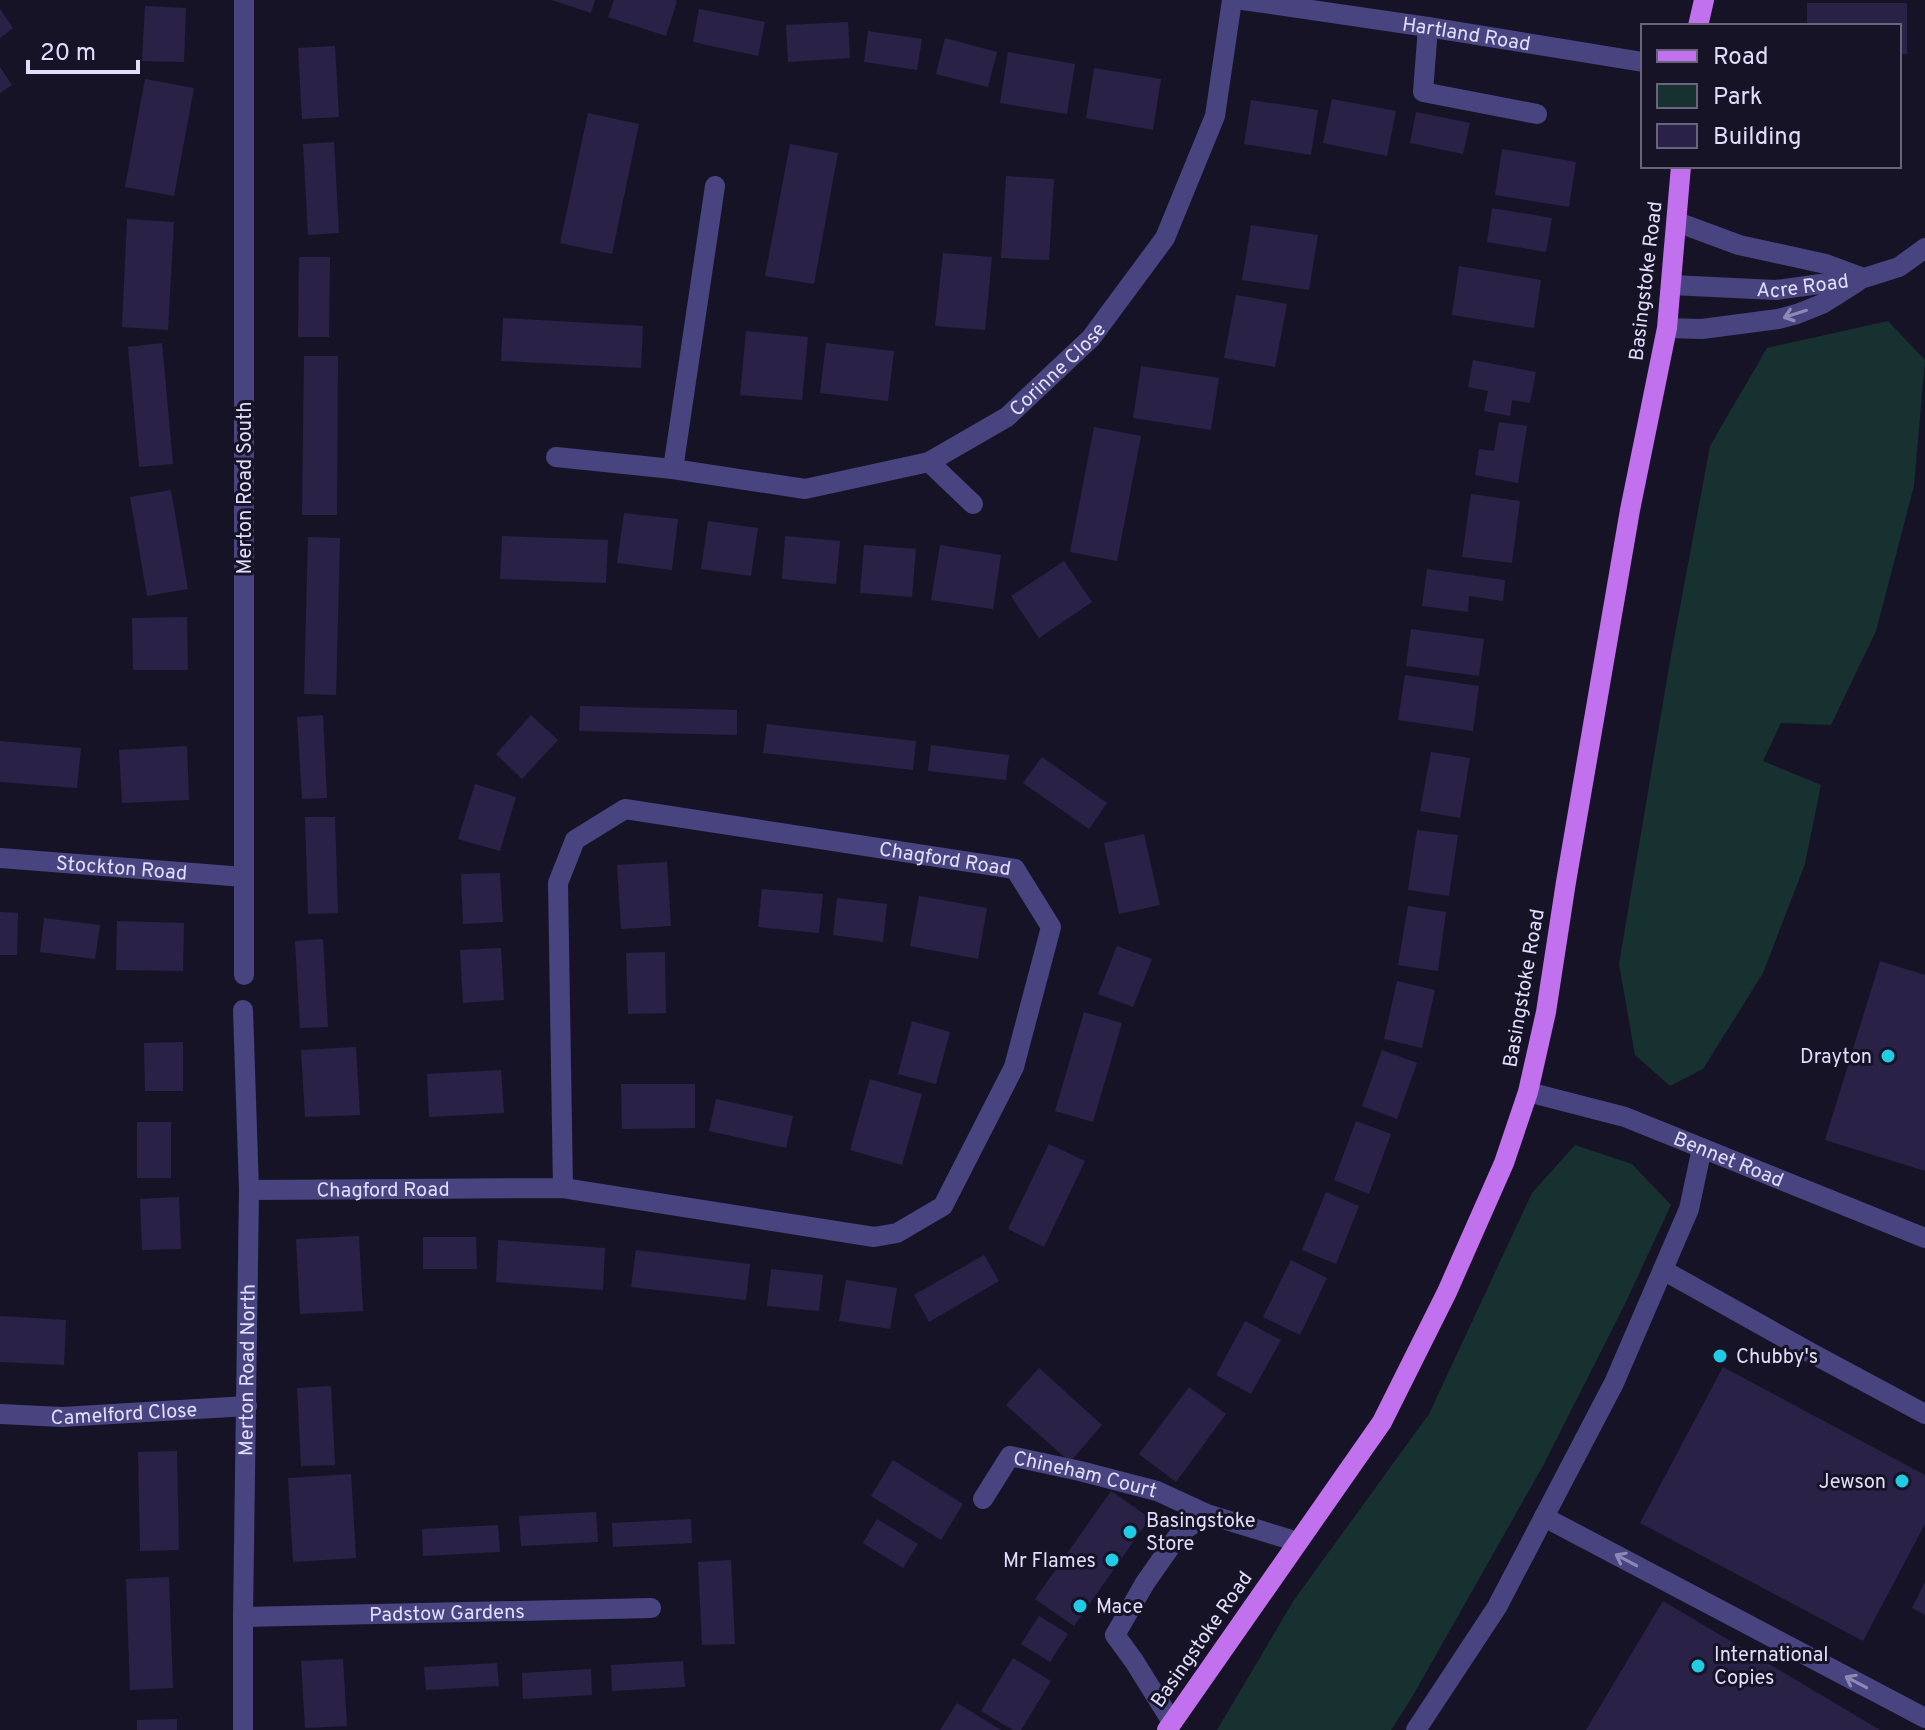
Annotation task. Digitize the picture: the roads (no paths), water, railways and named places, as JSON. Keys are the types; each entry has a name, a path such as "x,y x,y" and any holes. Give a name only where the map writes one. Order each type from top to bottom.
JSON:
{"main road":[{"path":"1698,24 1704,0"},
{"name":"Basingstoke Road","path":"1170,1726 1382,1422 1447,1292 1498,1177 1528,1092 1546,1012 1630,510 1667,328 1681,168"}],"street":[{"name":"Merton Road South","path":"244,0 244,975"},
{"name":"Corinne Close","path":"556,457 673,469 805,489 929,462 1007,417 1091,338 1165,238 1215,116 1232,0"},
{"name":"Hartland Road","path":"1243,0 1641,62"},
{"path":"1428,27 1423,92 1537,114"},
{"path":"673,469 715,186"},
{"path":"1677,222 1739,245 1826,264 1864,278"},
{"name":"Acre Road","path":"1671,285 1776,290 1864,278 1899,267 1925,248"},
{"path":"1667,328 1702,329 1778,319 1822,304 1864,278"},
{"path":"929,462 973,504"},
{"name":"Chagford Road","path":"249,1190 563,1188 874,1237 897,1233 943,1206 1014,1067 1051,927 1015,869 625,809 575,840 558,883 563,1188"},
{"name":"Stockton Road","path":"0,858 244,877"},
{"name":"Merton Road North","path":"243,1010 249,1190 243,1730"},
{"name":"Bennet Road","path":"1528,1092 1625,1117 1925,1238"},
{"path":"1426,1726 1497,1607 1614,1383 1689,1209 1702,1148"},
{"path":"1663,1270 1925,1414"},
{"name":"Camelford Close","path":"0,1414 62,1417 247,1406"},
{"name":"Chineham Court","path":"983,1499 1010,1456 1157,1491 1207,1514 1298,1542"},
{"path":"1170,1726 1134,1661 1115,1635 1145,1583 1180,1533 1207,1514"},
{"path":"1544,1517 1925,1718"},
{"name":"Padstow Gardens","path":"243,1617 651,1608"}],"place":[{"name":"Drayton","path":"1888,1056"},
{"name":"Chubby's","path":"1720,1356"},
{"name":"Jewson","path":"1902,1481"},
{"name":"Basingstoke Store","path":"1130,1532"},
{"name":"Mr Flames","path":"1112,1560"},
{"name":"Mace","path":"1080,1606"},
{"name":"International Copies","path":"1698,1666"}]}
